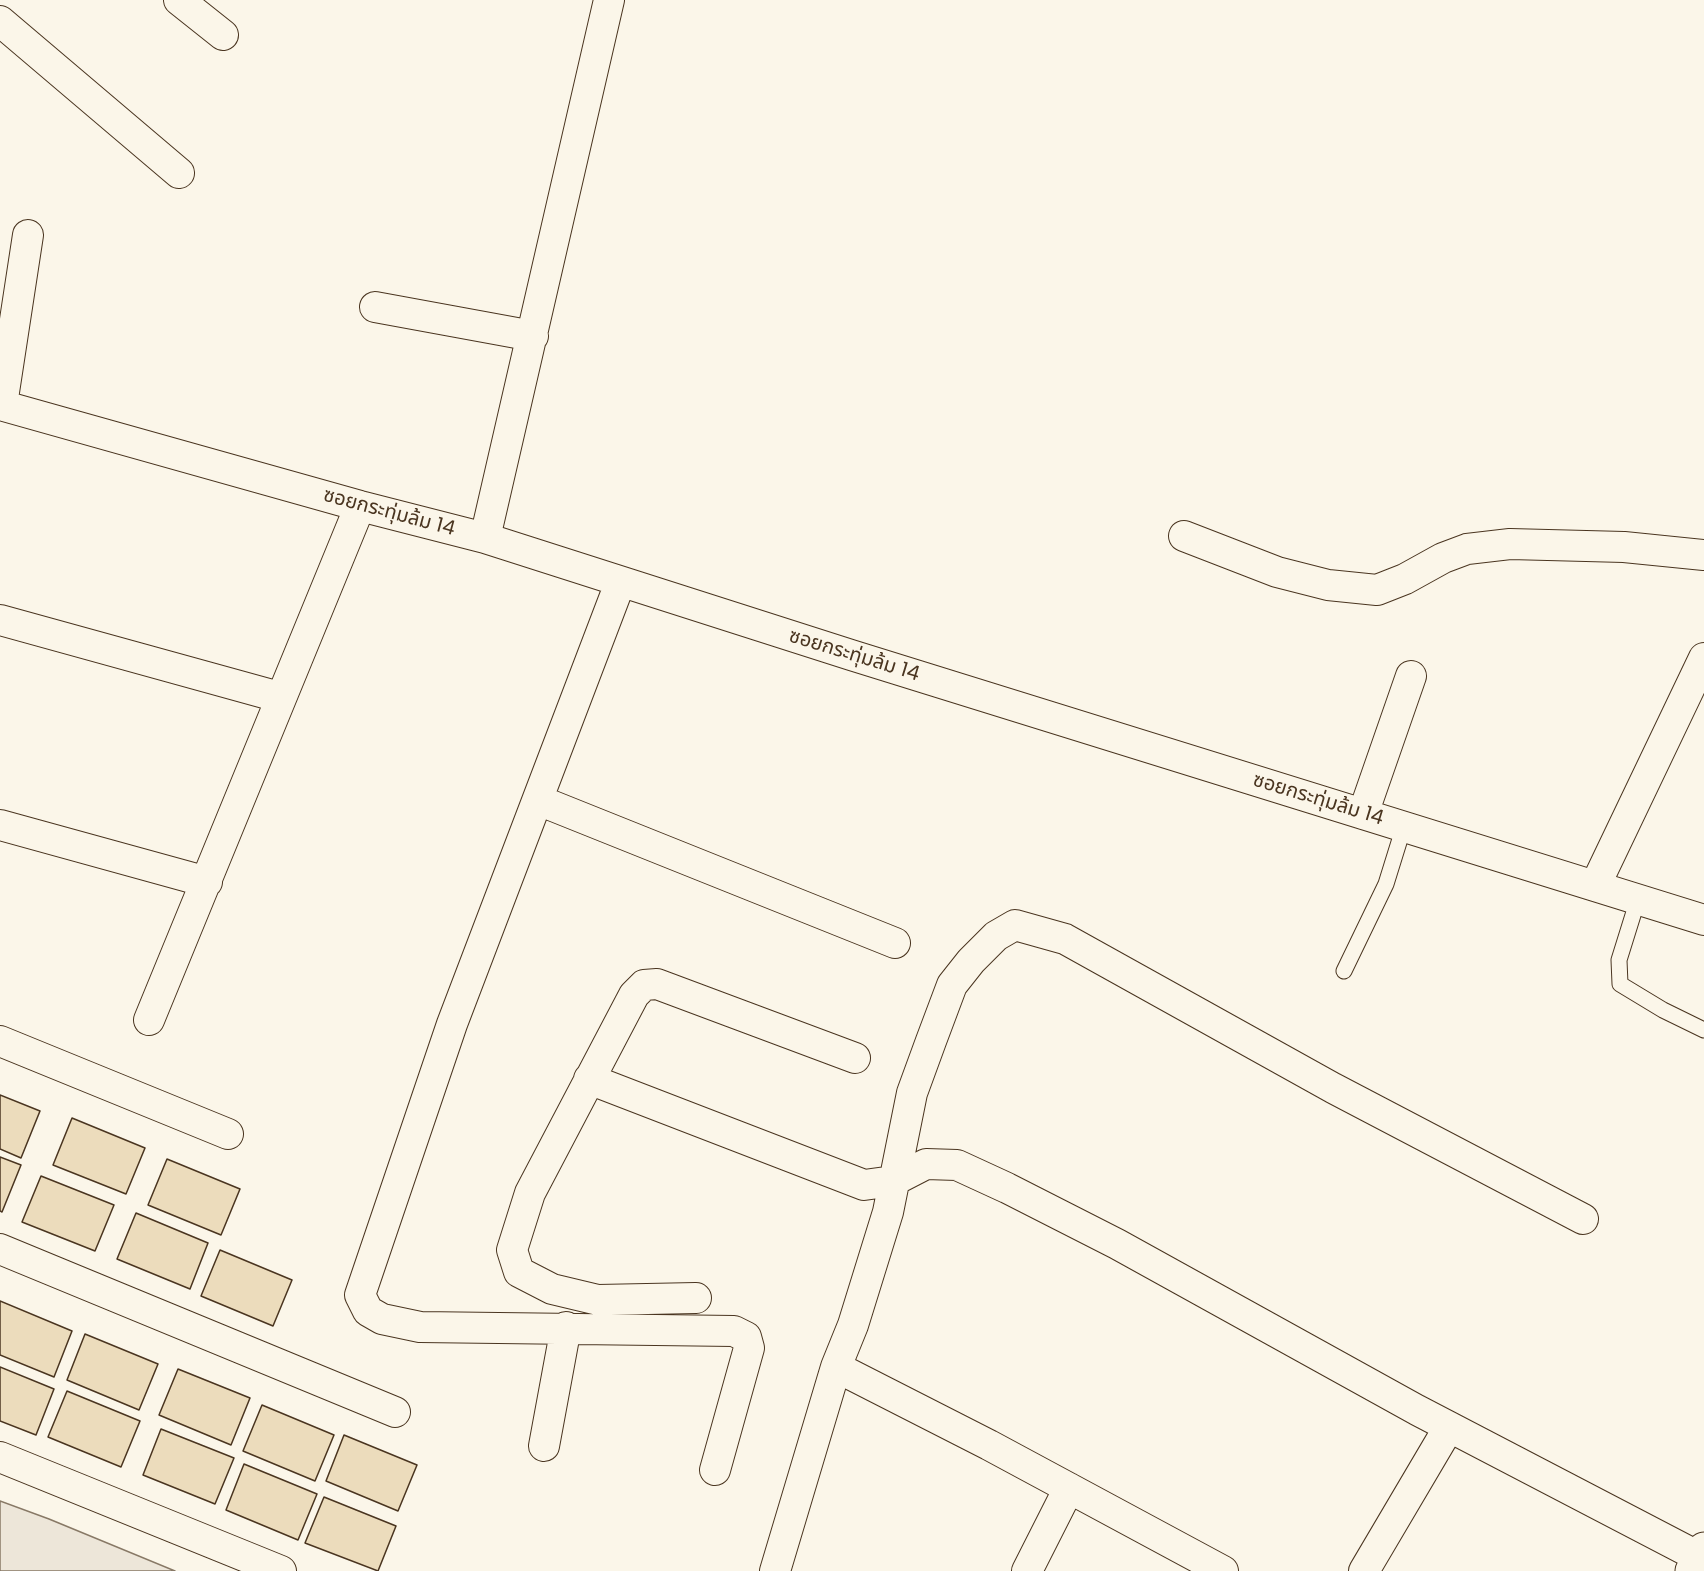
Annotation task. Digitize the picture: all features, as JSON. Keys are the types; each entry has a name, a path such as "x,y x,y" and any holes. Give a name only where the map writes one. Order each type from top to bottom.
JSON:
{"street":[{"path":"179,0 223,35"},
{"path":"485,538 609,0"},
{"path":"0,21 178,172"},
{"path":"1,405 28,235"},
{"path":"375,307 533,336"},
{"name":"ซอยกระทุ่มล้ม 14","path":"1,405 360,506 485,538 620,583 1704,920"},
{"path":"149,1020 207,882 279,697 360,506"},
{"path":"1184,536 1277,572 1328,585 1377,590 1467,549 1510,544 1624,547 1704,555"},
{"path":"620,583 452,1024 360,1296 368,1311 382,1319 402,1324 734,1330 746,1337 749,1348 715,1470"},
{"path":"0,620 279,697"},
{"path":"1595,886 1703,663"},
{"path":"1363,814 1411,676"},
{"path":"538,800 896,943"},
{"path":"0,825 207,882"},
{"path":"775,1571 836,1367 853,1325 888,1212 912,1093 952,985 971,961 996,936 1015,925 1065,939 1333,1088 1582,1219"},
{"path":"696,1298 598,1300 552,1289 519,1272 512,1250 530,1193 634,995 644,985 657,984 855,1058"},
{"path":"0,1041 228,1134"},
{"path":"589,1079 864,1185 893,1181 926,1164 957,1165 967,1169 1117,1244 1449,1427 1698,1559"},
{"path":"0,1249 395,1413"},
{"path":"544,1446 566,1327"},
{"path":"836,1367 1223,1571"},
{"path":"1364,1571 1449,1427"},
{"path":"0,1457 281,1571"},
{"path":"1028,1571 1069,1488"}],"lane":[{"path":"1344,971 1386,884 1404,826"},
{"path":"1638,899 1619,960 1620,984 1663,1010 1704,1029"}],"shaded area":[{"path":"0,1501 49,1519 175,1571 0,1571"}],"building":[{"path":"0,1095 40,1111 21,1158 0,1149"},
{"path":"72,1118 145,1148 126,1194 53,1165"},
{"path":"0,1157 21,1165 2,1212 0,1211"},
{"path":"167,1159 240,1189 221,1235 148,1205"},
{"path":"41,1176 114,1205 95,1251 22,1222"},
{"path":"136,1213 208,1243 190,1289 117,1259"},
{"path":"220,1250 292,1280 273,1326 201,1296"},
{"path":"0,1301 72,1331 54,1377 0,1355"},
{"path":"85,1334 158,1364 139,1410 67,1380"},
{"path":"0,1367 54,1389 36,1435 0,1421"},
{"path":"178,1369 250,1398 231,1445 159,1415"},
{"path":"67,1391 140,1421 121,1467 48,1437"},
{"path":"262,1405 334,1435 315,1481 243,1451"},
{"path":"161,1429 234,1458 215,1504 143,1475"},
{"path":"344,1435 417,1465 398,1511 326,1481"},
{"path":"244,1464 317,1494 298,1540 226,1510"},
{"path":"324,1497 396,1526 378,1571 305,1543"}]}
